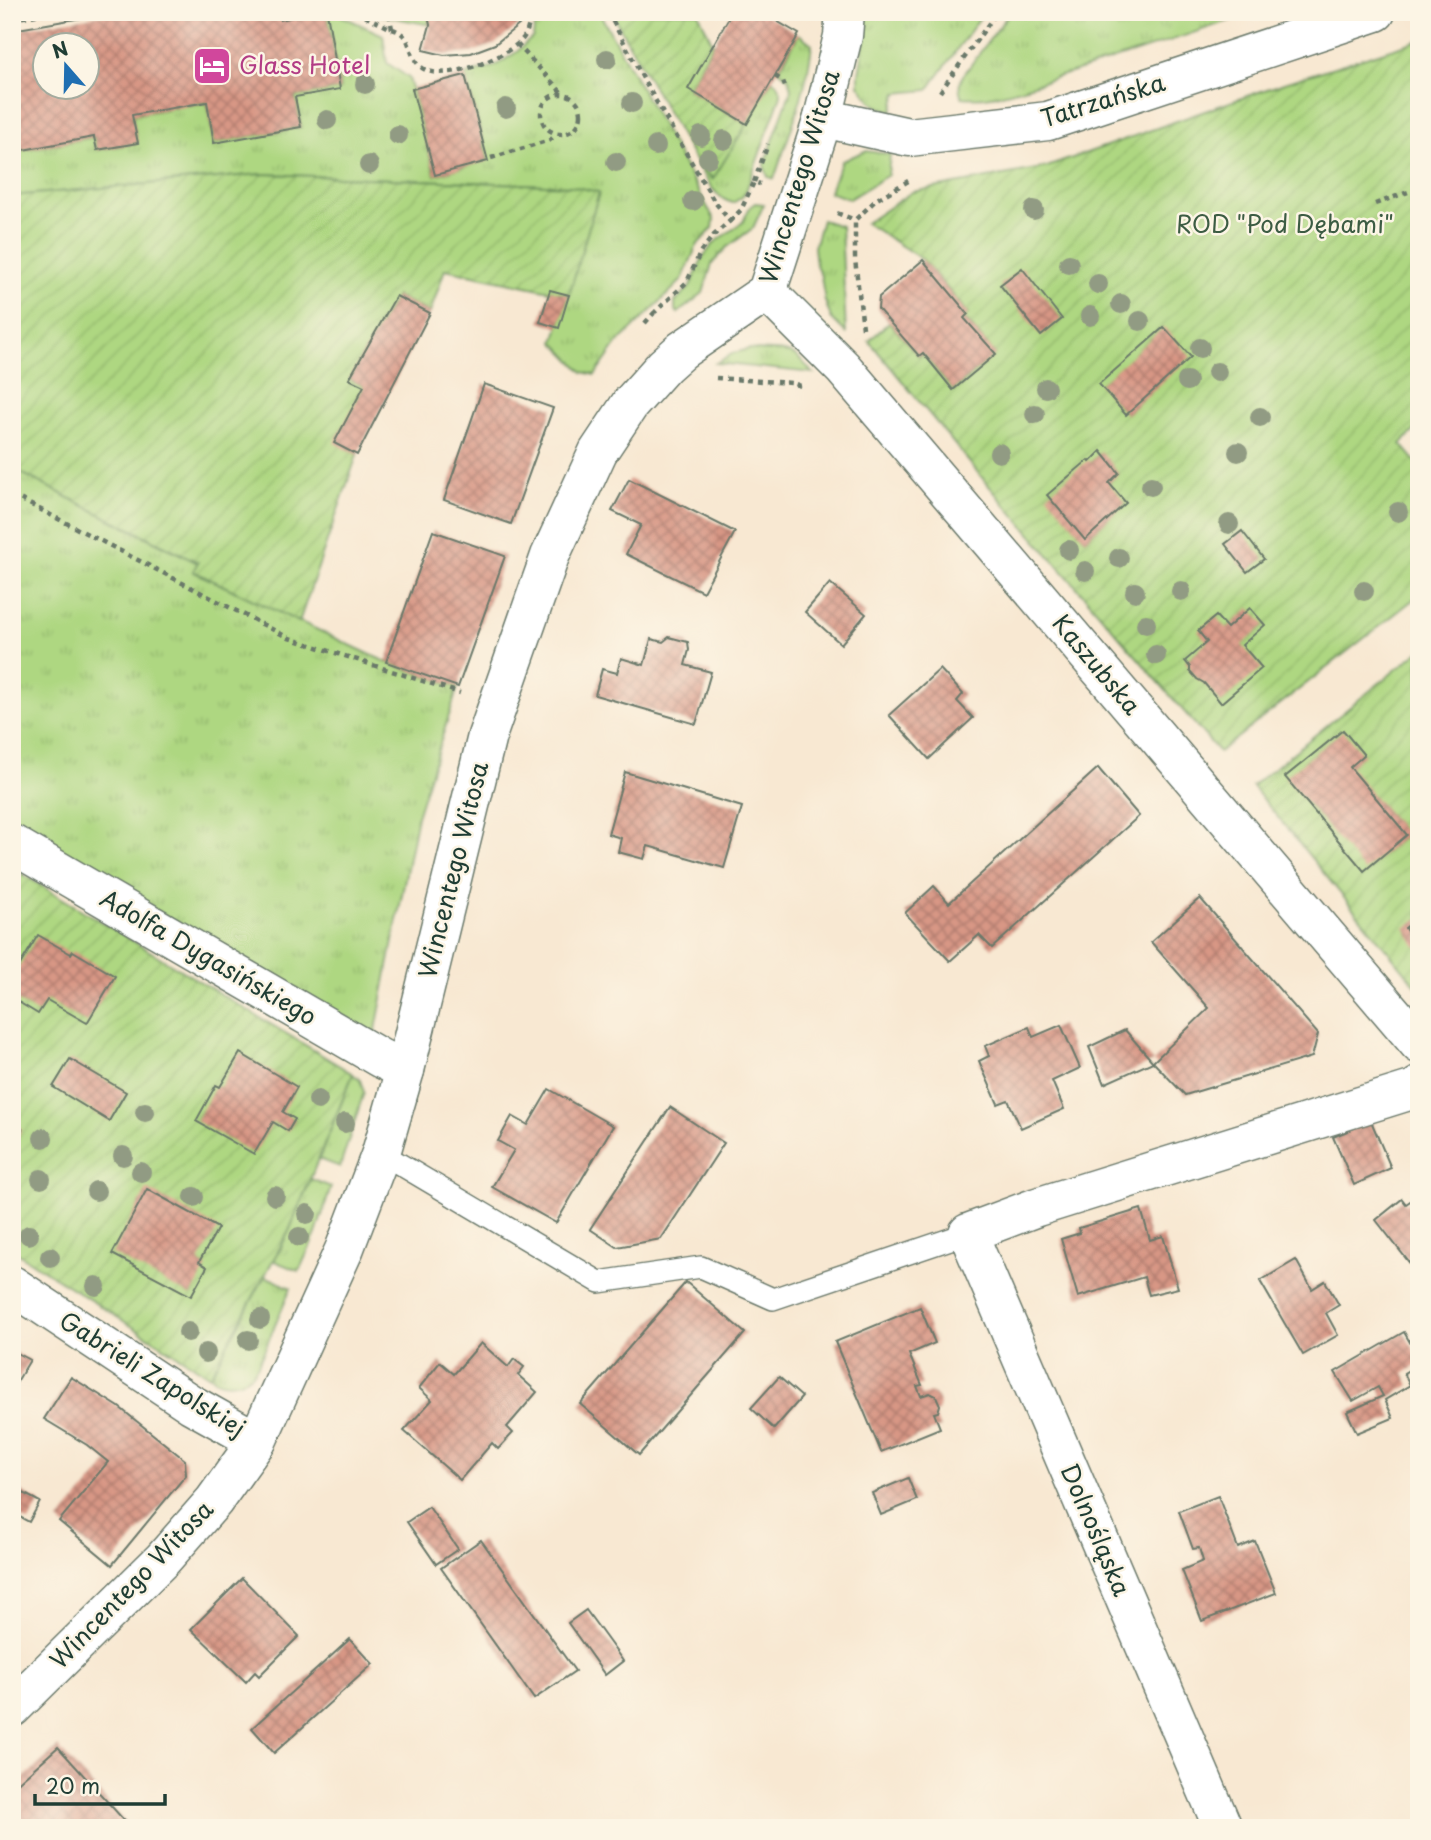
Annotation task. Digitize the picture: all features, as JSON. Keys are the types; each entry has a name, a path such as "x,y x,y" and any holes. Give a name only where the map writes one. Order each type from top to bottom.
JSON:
{"street":[{"name":"Wincentego Witosa","path":"12,1708 163,1559 214,1501 257,1441 344,1250 381,1153 405,1070 487,736 550,556 598,452 630,404 682,350 767,292 823,118 843,36 845,12"},
{"name":"Tatrzańska","path":"823,118 909,137 1048,121 1376,12"},
{"name":"Kaszubska","path":"767,292 843,369 1419,1044"},
{"name":"Adolfa Dygasińskiego","path":"12,844 405,1070"},
{"path":"968,1233 1037,1207 1419,1086"},
{"name":"Dolnośląska","path":"968,1233 1223,1828"},
{"name":"Gabrieli Zapolskiej","path":"12,1285 191,1404 257,1441"}],"lane":[{"path":"381,1153 599,1282 701,1267 773,1299 968,1233"}],"path":[{"path":"12,19 54,12"},
{"path":"356,12 401,31 416,62 429,72 472,67 497,57 526,35 534,12"},
{"path":"389,12 392,29"},
{"path":"608,12 646,84 715,201 730,221 701,251 687,282 654,313"},
{"path":"517,44 563,94 575,99 579,104 582,118 575,129 564,135 550,132 541,122 541,108 550,97 563,94"},
{"path":"775,76 783,81 786,88 784,96"},
{"path":"754,183 771,133"},
{"path":"491,158 550,140 557,134"},
{"path":"843,369 865,341 855,259 855,220 877,199 907,181 920,178"},
{"path":"1375,204 1419,188"},
{"path":"12,495 289,638 497,708"}],"green space":[{"path":"327,12 333,12 383,35 387,63 409,78 435,175 488,160 465,75 495,66 515,53 533,37 535,21 541,12 599,12 714,219 713,228 697,245 682,280 617,344 595,375 583,372 554,342 599,193 571,186 262,174 12,196 12,152 94,137 97,150 137,143 132,115 207,102 214,143 301,127 295,97 340,89"},
{"path":"427,12 430,25 376,14"},
{"path":"611,12 698,12 713,44 688,89 747,124 713,179 694,159"},
{"path":"864,12 984,12 928,90 897,93 892,111 872,102 859,85 866,29"},
{"path":"1010,12 1255,12 1012,91 986,97 962,97 959,87 962,77"},
{"path":"799,34 812,44 810,61 797,112 774,179 768,177 764,166 791,90 789,79 779,70"},
{"name":"ROD \"Pod Dębami\"","path":"1419,40 1419,426 1401,444 1419,465 1419,595 1219,752 984,480 869,341 889,322 919,356 923,353 953,390 995,354 964,318 968,313 923,260 866,223 912,192 1047,167 1284,83"},
{"path":"772,80 779,86 781,95 746,191 733,203 726,201 715,192 694,159 712,179"},
{"path":"865,151 890,154 888,175 849,199 829,192 842,161"},
{"path":"262,174 571,186 599,192 569,295 445,269 430,313 396,296 350,379 364,386 357,455 299,622 193,571 198,562 12,468 12,196"},
{"path":"755,203 764,204 753,228 726,248 712,264 703,293 678,313 675,302 690,287 703,257 714,243 743,222"},
{"path":"822,220 841,226 846,333 831,318 816,265 814,247"},
{"path":"749,349 792,354 813,373 716,363 734,353"},
{"path":"12,468 198,563 194,572 386,662 458,687 417,816 375,1035 12,829"},
{"path":"1419,651 1419,989 1252,786"},
{"path":"12,868 353,1074 289,1231 210,1376 12,1250"},
{"path":"353,1074 360,1080 364,1092 340,1167 319,1159"},
{"path":"311,1179 331,1187 316,1234 299,1271 274,1261"},
{"path":"265,1276 291,1288 258,1365 251,1375 242,1381 230,1383 214,1379 210,1376"}],"building":[{"name":"Glass Hotel","path":"116,12 279,12 280,20 327,12 340,89 295,97 301,127 214,143 207,102 132,115 138,143 97,150 94,137 12,152 12,30"},
{"path":"427,12 506,12 519,25 495,44 471,53 444,55 423,50 430,25"},
{"path":"732,12 761,12 799,34 747,124 688,89"},
{"path":"465,75 488,161 435,175 412,89"},
{"path":"923,260 968,314 964,318 996,354 953,390 923,353 919,356 878,309 879,297"},
{"path":"1022,268 1062,319 1041,336 1000,285"},
{"path":"550,290 569,295 559,328 540,322"},
{"path":"396,296 430,313 357,455 334,443 364,386 349,379"},
{"path":"1164,327 1191,357 1126,415 1099,384"},
{"path":"484,384 553,408 511,524 444,500"},
{"path":"1101,451 1119,473 1109,483 1126,503 1085,540 1047,495"},
{"path":"629,479 735,532 703,592 626,554 641,525 612,511"},
{"path":"433,531 505,556 458,687 386,662"},
{"path":"1242,531 1264,559 1247,572 1225,544"},
{"path":"830,583 866,614 841,644 805,612"},
{"path":"1250,608 1265,625 1242,645 1262,668 1221,703 1190,671 1185,661 1207,642 1198,631 1216,616 1227,628"},
{"path":"669,637 688,642 685,665 711,672 696,724 595,695 602,669 617,673 621,658 644,665 651,639 663,642"},
{"path":"940,669 963,694 957,701 973,718 929,759 889,715"},
{"path":"1343,730 1364,755 1350,767 1407,835 1364,871 1285,777"},
{"path":"1098,768 1139,816 992,948 979,935 950,961 905,913 934,886 949,903"},
{"path":"625,772 742,807 724,868 648,846 644,859 618,852 621,838 608,834"},
{"path":"1200,898 1318,1034 1312,1057 1185,1095 1153,1062 1209,1008 1151,942"},
{"path":"1419,917 1419,948 1405,928"},
{"path":"38,935 71,954 73,951 115,976 87,1023 47,1000 38,1014 12,998 12,978"},
{"path":"1061,1025 1080,1068 1052,1081 1064,1109 1021,1128 1008,1100 998,1104 979,1061 989,1056 985,1046 1029,1027 1033,1037"},
{"path":"1125,1030 1153,1062 1104,1084 1089,1047"},
{"path":"240,1053 297,1087 283,1112 295,1119 288,1131 273,1122 254,1154 196,1121 216,1085 220,1087"},
{"path":"70,1059 126,1092 109,1121 53,1087"},
{"path":"549,1089 613,1126 556,1223 492,1187 514,1150 498,1141 512,1116 528,1125"},
{"path":"670,1107 724,1143 661,1239 617,1247 590,1229"},
{"path":"1371,1121 1391,1168 1354,1185 1333,1137"},
{"path":"12,1123 22,1129 12,1146"},
{"path":"147,1189 218,1228 199,1262 207,1267 191,1296 112,1254"},
{"path":"1419,1195 1419,1275 1376,1220 1402,1199 1406,1204"},
{"path":"1141,1209 1150,1240 1163,1236 1178,1288 1149,1295 1144,1277 1078,1297 1061,1239 1080,1233 1079,1228"},
{"path":"1296,1260 1312,1289 1325,1281 1339,1305 1326,1313 1338,1335 1303,1355 1260,1281"},
{"path":"686,1282 745,1333 639,1455 580,1404"},
{"path":"920,1307 935,1343 909,1354 922,1385 917,1386 921,1396 930,1393 936,1396 940,1405 938,1412 934,1413 940,1428 881,1452 835,1342"},
{"path":"1404,1332 1419,1358 1419,1364 1404,1373 1410,1385 1385,1400 1393,1418 1357,1433 1347,1412 1383,1396 1378,1387 1353,1401 1335,1372"},
{"path":"481,1343 508,1367 514,1359 524,1367 518,1375 537,1392 507,1427 513,1433 498,1449 492,1443 460,1480 404,1431 432,1400 419,1388 440,1362 454,1374"},
{"path":"15,1352 30,1360 12,1390 12,1357"},
{"path":"71,1377 119,1407 185,1460 186,1475 112,1565 59,1521 108,1462 87,1445 44,1419"},
{"path":"779,1377 802,1397 774,1429 751,1408"},
{"path":"908,1478 917,1500 881,1515 872,1493"},
{"path":"12,1487 40,1502 29,1522 12,1513"},
{"path":"1218,1496 1238,1548 1255,1541 1276,1593 1202,1621 1182,1570 1203,1561 1199,1548 1193,1549 1179,1511"},
{"path":"429,1507 458,1549 436,1564 407,1522"},
{"path":"481,1540 575,1671 534,1699 441,1568"},
{"path":"242,1578 299,1636 259,1676 255,1672 246,1682 191,1629"},
{"path":"586,1610 623,1661 605,1675 568,1623"},
{"path":"350,1639 373,1664 274,1753 252,1728"},
{"path":"58,1747 131,1828 26,1828 12,1813 12,1788"}],"place":[{"name":"Glass Hotel","path":"212,66"}]}
